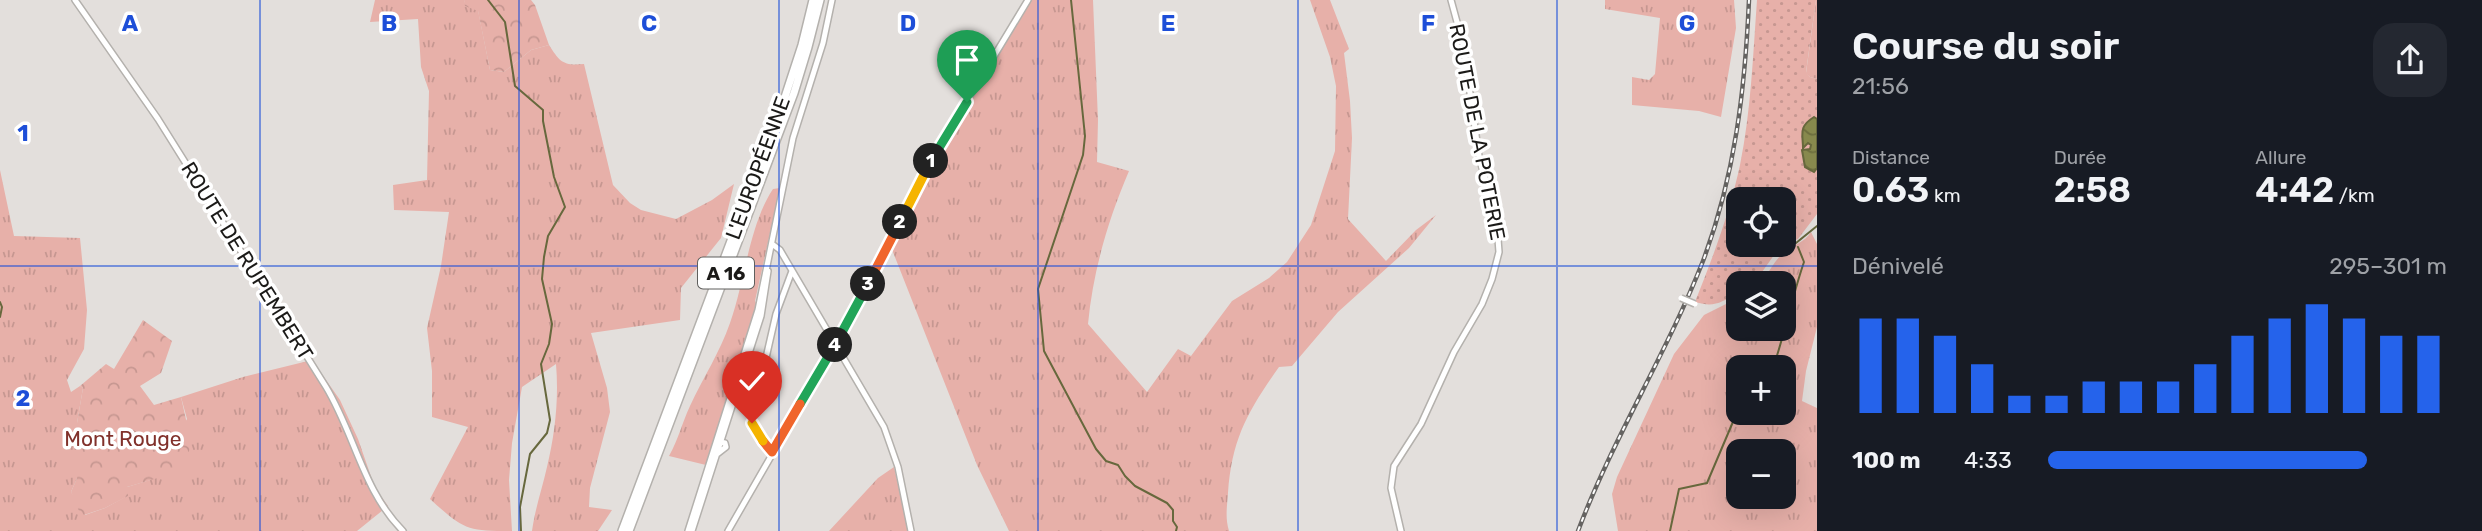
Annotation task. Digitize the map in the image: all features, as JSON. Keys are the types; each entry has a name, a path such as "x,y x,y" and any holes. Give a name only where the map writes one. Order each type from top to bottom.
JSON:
{"highway":[{"name":"L'EUROPÉENNE","path":"622,531 785,97 813,0"},
{"name":"L'EUROPÉENNE","path":"629,531 794,93 820,0"}],"street":[{"name":"ROUTE DE RUPEMBERT","path":"75,0 162,125 326,387 338,408 376,498 403,531"},
{"path":"690,531 756,317 796,129 820,52 832,0"},
{"path":"727,531 836,344 936,152 1028,0"},
{"name":"ROUTE DE LA POTERIE","path":"1401,531 1391,488 1394,466 1421,424 1455,349 1484,300 1493,279 1499,252 1497,226 1479,156 1462,44 1451,0"},
{"path":"772,244 780,250 875,410 887,435 900,475 911,531"},
{"path":"772,452 754,427 752,419 776,314 792,271"},
{"path":"1681,298 1695,304"},
{"path":"690,531 717,454 726,447 726,444 718,442"}],"green space":[{"path":"375,0 464,0 466,6 478,10 490,70 504,72 531,50 549,45 563,62 584,64 613,185 630,203 641,210 676,219 712,200 734,184 721,238 681,288 680,320 591,333 607,388 610,412 590,488 589,507 612,510 598,531 532,531 554,429 557,403 556,364 522,387 512,443 509,480 512,531 467,527 430,499 468,427 432,417 432,371 427,328 441,266 449,212 394,210 393,185 427,180 429,91 421,67 418,19 370,22"},
{"path":"464,0 531,0 549,45 531,50 504,72 490,70 478,11 465,6"},
{"path":"1026,0 1093,0 1097,162 1129,171 1102,246 1088,324 1147,392 1178,349 1191,356 1232,301 1269,278 1287,262 1311,225 1335,151 1336,86 1330,57 1310,0 1330,0 1349,49 1344,53 1352,138 1348,219 1386,261 1416,230 1436,215 1409,248 1338,312 1292,366 1279,367 1268,383 1243,426 1233,456 1227,508 1229,531 1009,531 977,465 889,242 936,152"},
{"path":"1605,0 1734,0 1736,28 1721,117 1699,111 1632,105 1632,77 1649,80 1655,74 1660,18 1605,9"},
{"path":"1757,0 1816,0 1806,72 1817,79 1817,214 1796,240 1796,187 1734,187 1744,145"},
{"path":"1817,0 1817,79 1806,73"},
{"path":"0,170 14,236 80,238 87,310 84,349 67,380 71,392 80,386 83,388 77,423 77,478 71,492 85,515 127,496 127,487 150,480 187,419 181,397 243,377 312,360 340,400 358,439 375,488 388,506 357,531 0,531"},
{"path":"780,188 755,301 757,305 706,465 669,456 690,406 726,334 758,219 773,189"},
{"path":"1726,217 1726,257 1773,257 1763,271 1726,271 1726,300 1713,304 1695,302"},
{"path":"1811,232 1817,244 1817,327 1802,401 1817,408 1817,531 1618,531 1612,494 1617,477 1674,354 1704,315 1726,304 1726,341 1796,341 1796,271 1768,271 1779,257 1796,257 1796,245"},
{"name":"Mont Rouge","path":"143,320 172,341 161,373 140,386 154,405 181,397 191,442 185,470 127,487 128,496 84,515 79,511 71,492 77,478 77,423 83,388 80,386 106,364 114,369"},
{"path":"894,467 909,531 829,531 878,478"}],"water":[{"path":"1814,117 1817,119 1817,168 1814,172 1805,167 1802,150 1810,149 1811,145 1808,143 1803,148 1802,131"}],"waterway":[{"path":"488,0 505,22 515,86 543,110 554,177 565,207 548,236 544,257 542,279 552,324 549,344 541,364 550,420 547,433 530,454 520,507 521,531"},
{"path":"1071,0 1085,136 1083,155 1038,289 1044,351 1096,449 1106,461 1118,465 1135,486 1167,503 1173,510 1176,531"},
{"path":"1796,243 1817,226"},
{"path":"1777,355 1804,262 1798,247"},
{"path":"0,302 0,317"},
{"path":"1670,531 1679,489 1707,483 1732,425"}],"railway":[{"path":"1578,531 1607,463 1689,295 1714,229 1731,165 1745,66 1749,0"}],"route":[{"path":"752,423 772,452 838,340 936,152 967,102"}]}
